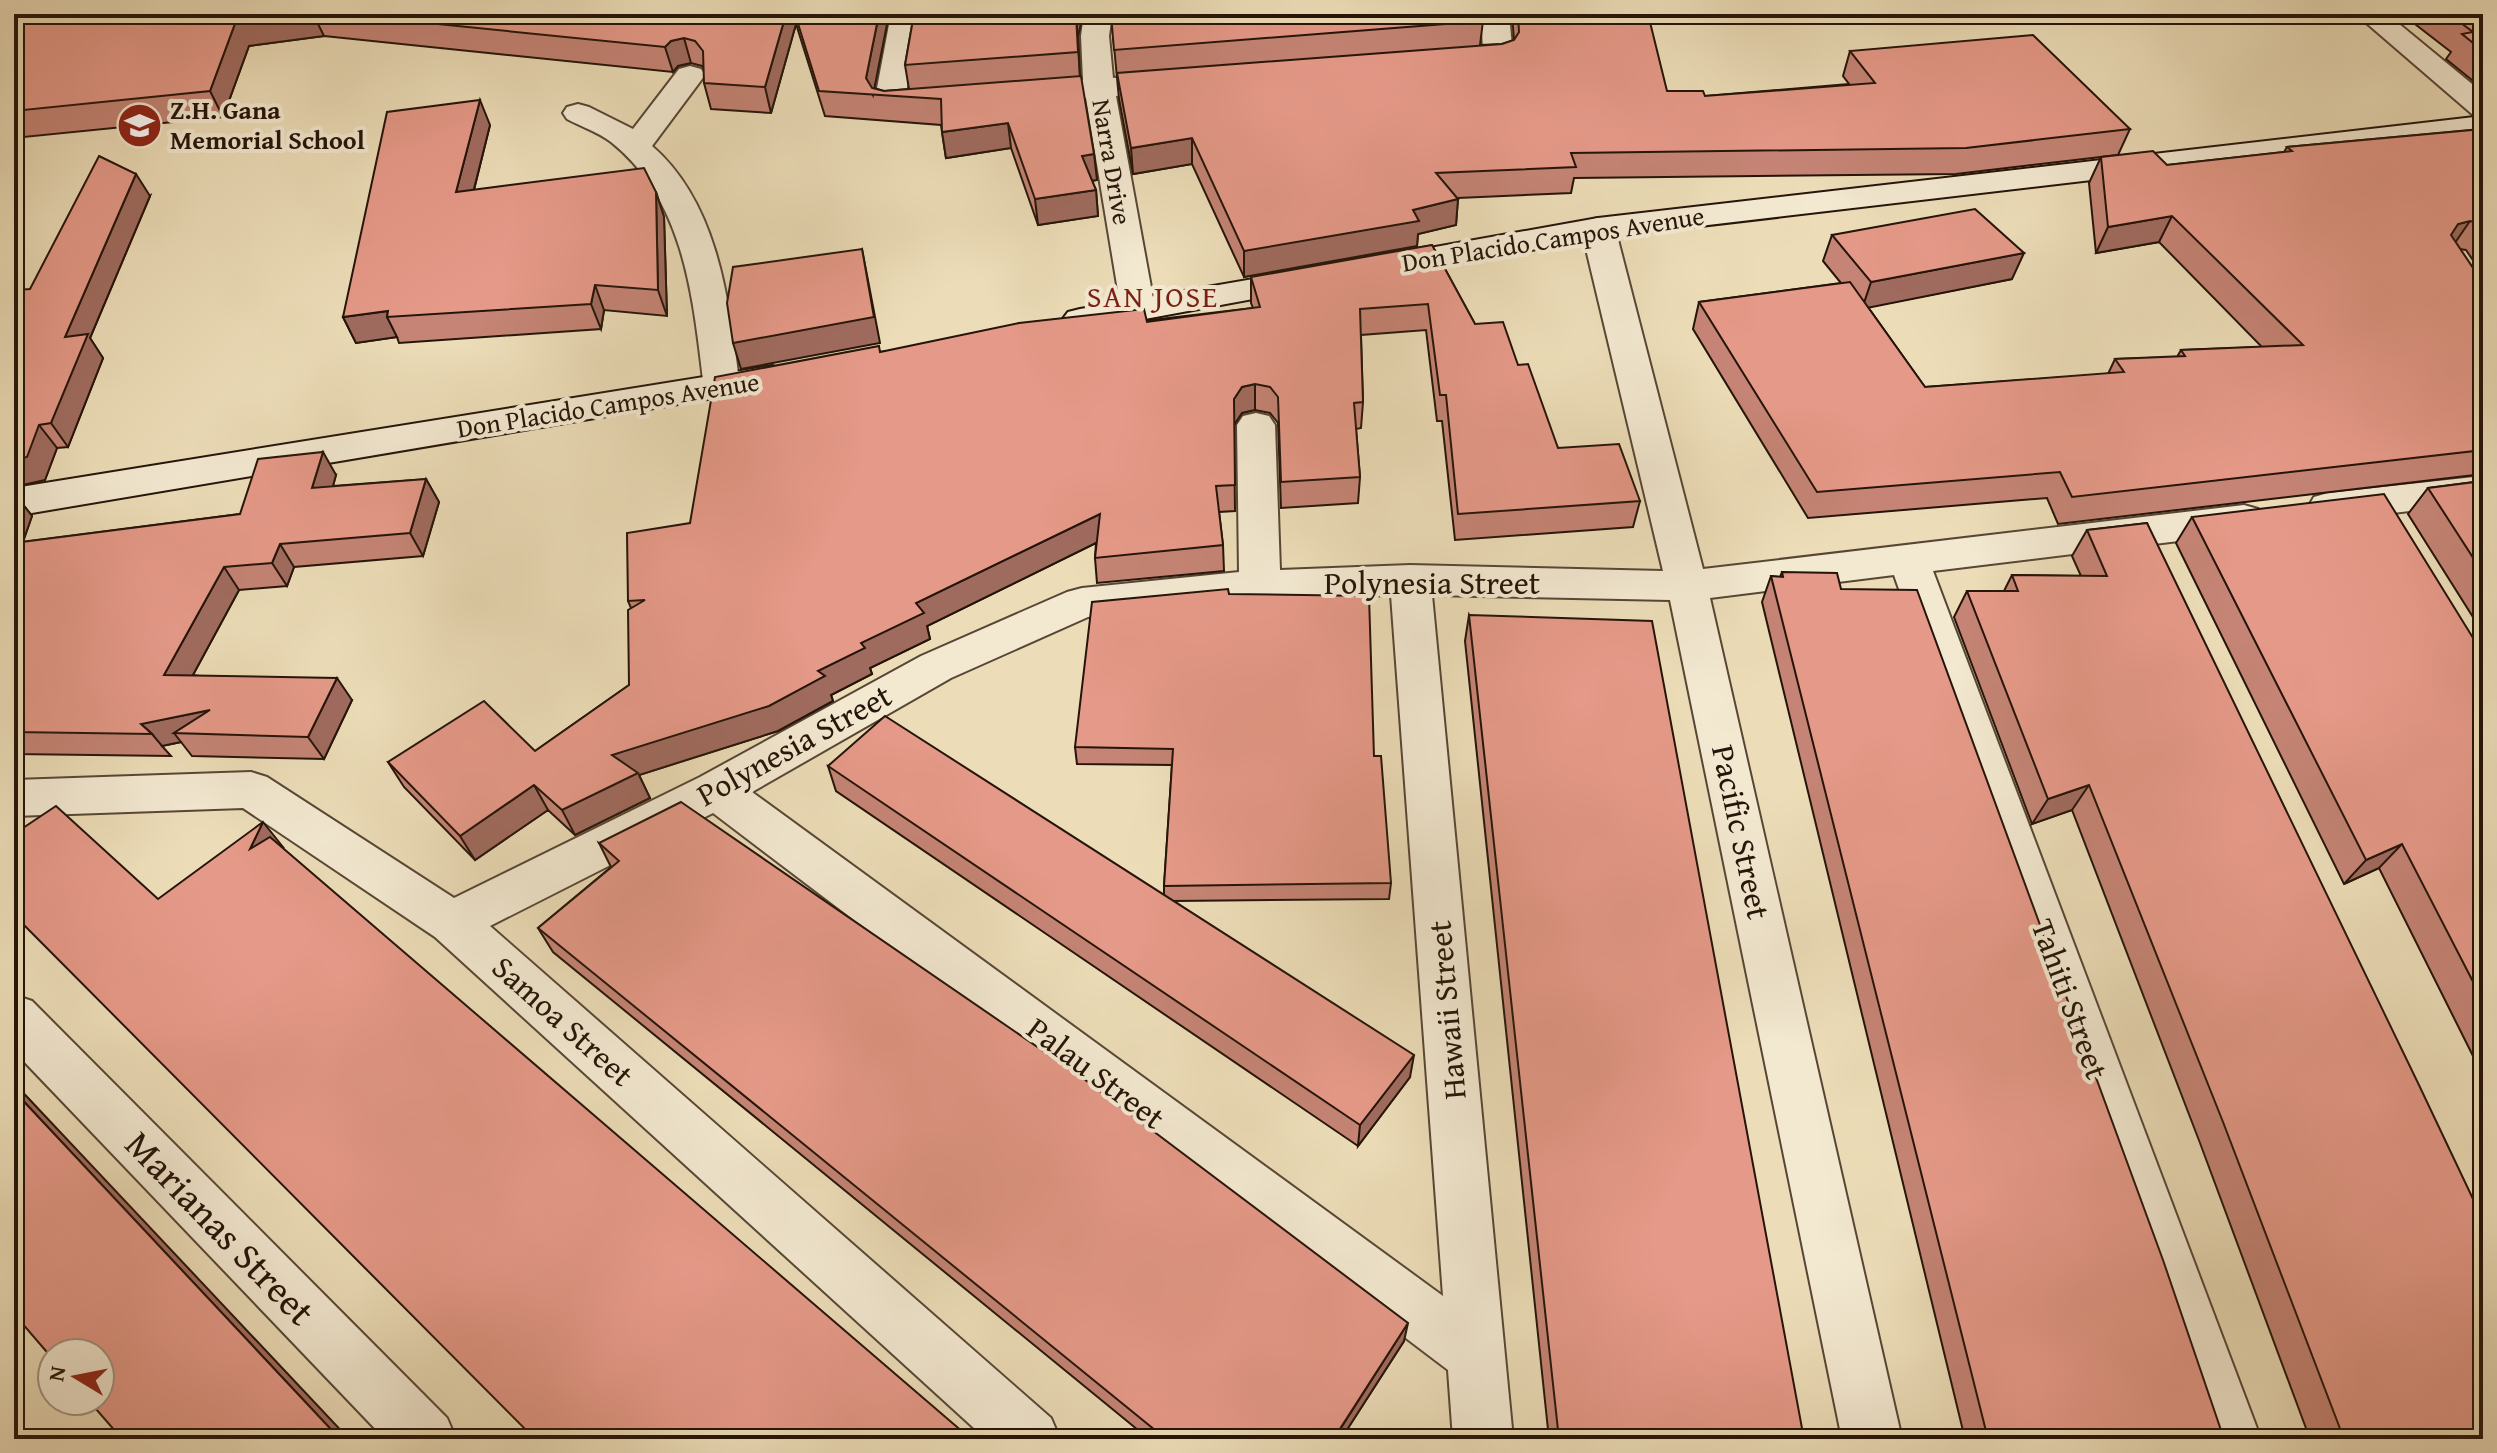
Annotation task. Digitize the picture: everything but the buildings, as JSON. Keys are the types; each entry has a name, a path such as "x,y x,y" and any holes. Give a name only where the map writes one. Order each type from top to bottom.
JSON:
{"street":[{"path":"905,14 889,104 1206,80"},
{"name":"Narra Drive","path":"1098,14 1095,36 1099,88 1138,309"},
{"path":"1421,63 1498,57 1495,14"},
{"path":"2370,14 2483,108"},
{"path":"635,147 690,75"},
{"path":"578,113 622,135 671,188 702,253 722,388"},
{"name":"Don Placido Campos Avenue","path":"1045,327 1598,228 2483,125"},
{"name":"Pacific Street","path":"1598,228 1687,586 1872,1439"},
{"name":"Don Placido Campos Avenue","path":"14,502 799,373"},
{"path":"1256,425 1260,585"},
{"name":"Polynesia Street","path":"452,922 716,790 936,667 1082,603 1260,585 1410,580 1687,586 2483,489"},
{"path":"2376,501 2401,541"},
{"path":"2147,532 2168,575"},
{"name":"Tahiti Street","path":"1909,560 2231,1439"},
{"name":"Hawaii Street","path":"1410,580 1483,1439"},
{"name":"Samoa Street","path":"14,798 251,790 452,922 1030,1439"},
{"name":"Palau Street","path":"716,790 1477,1356"},
{"name":"Marianas Street","path":"14,1017 426,1439"}],"place":[{"name":"Z.H. Gana Memorial School","path":"139,125"}],"district":[{"name":"SAN JOSE","path":"1153,297"}]}
